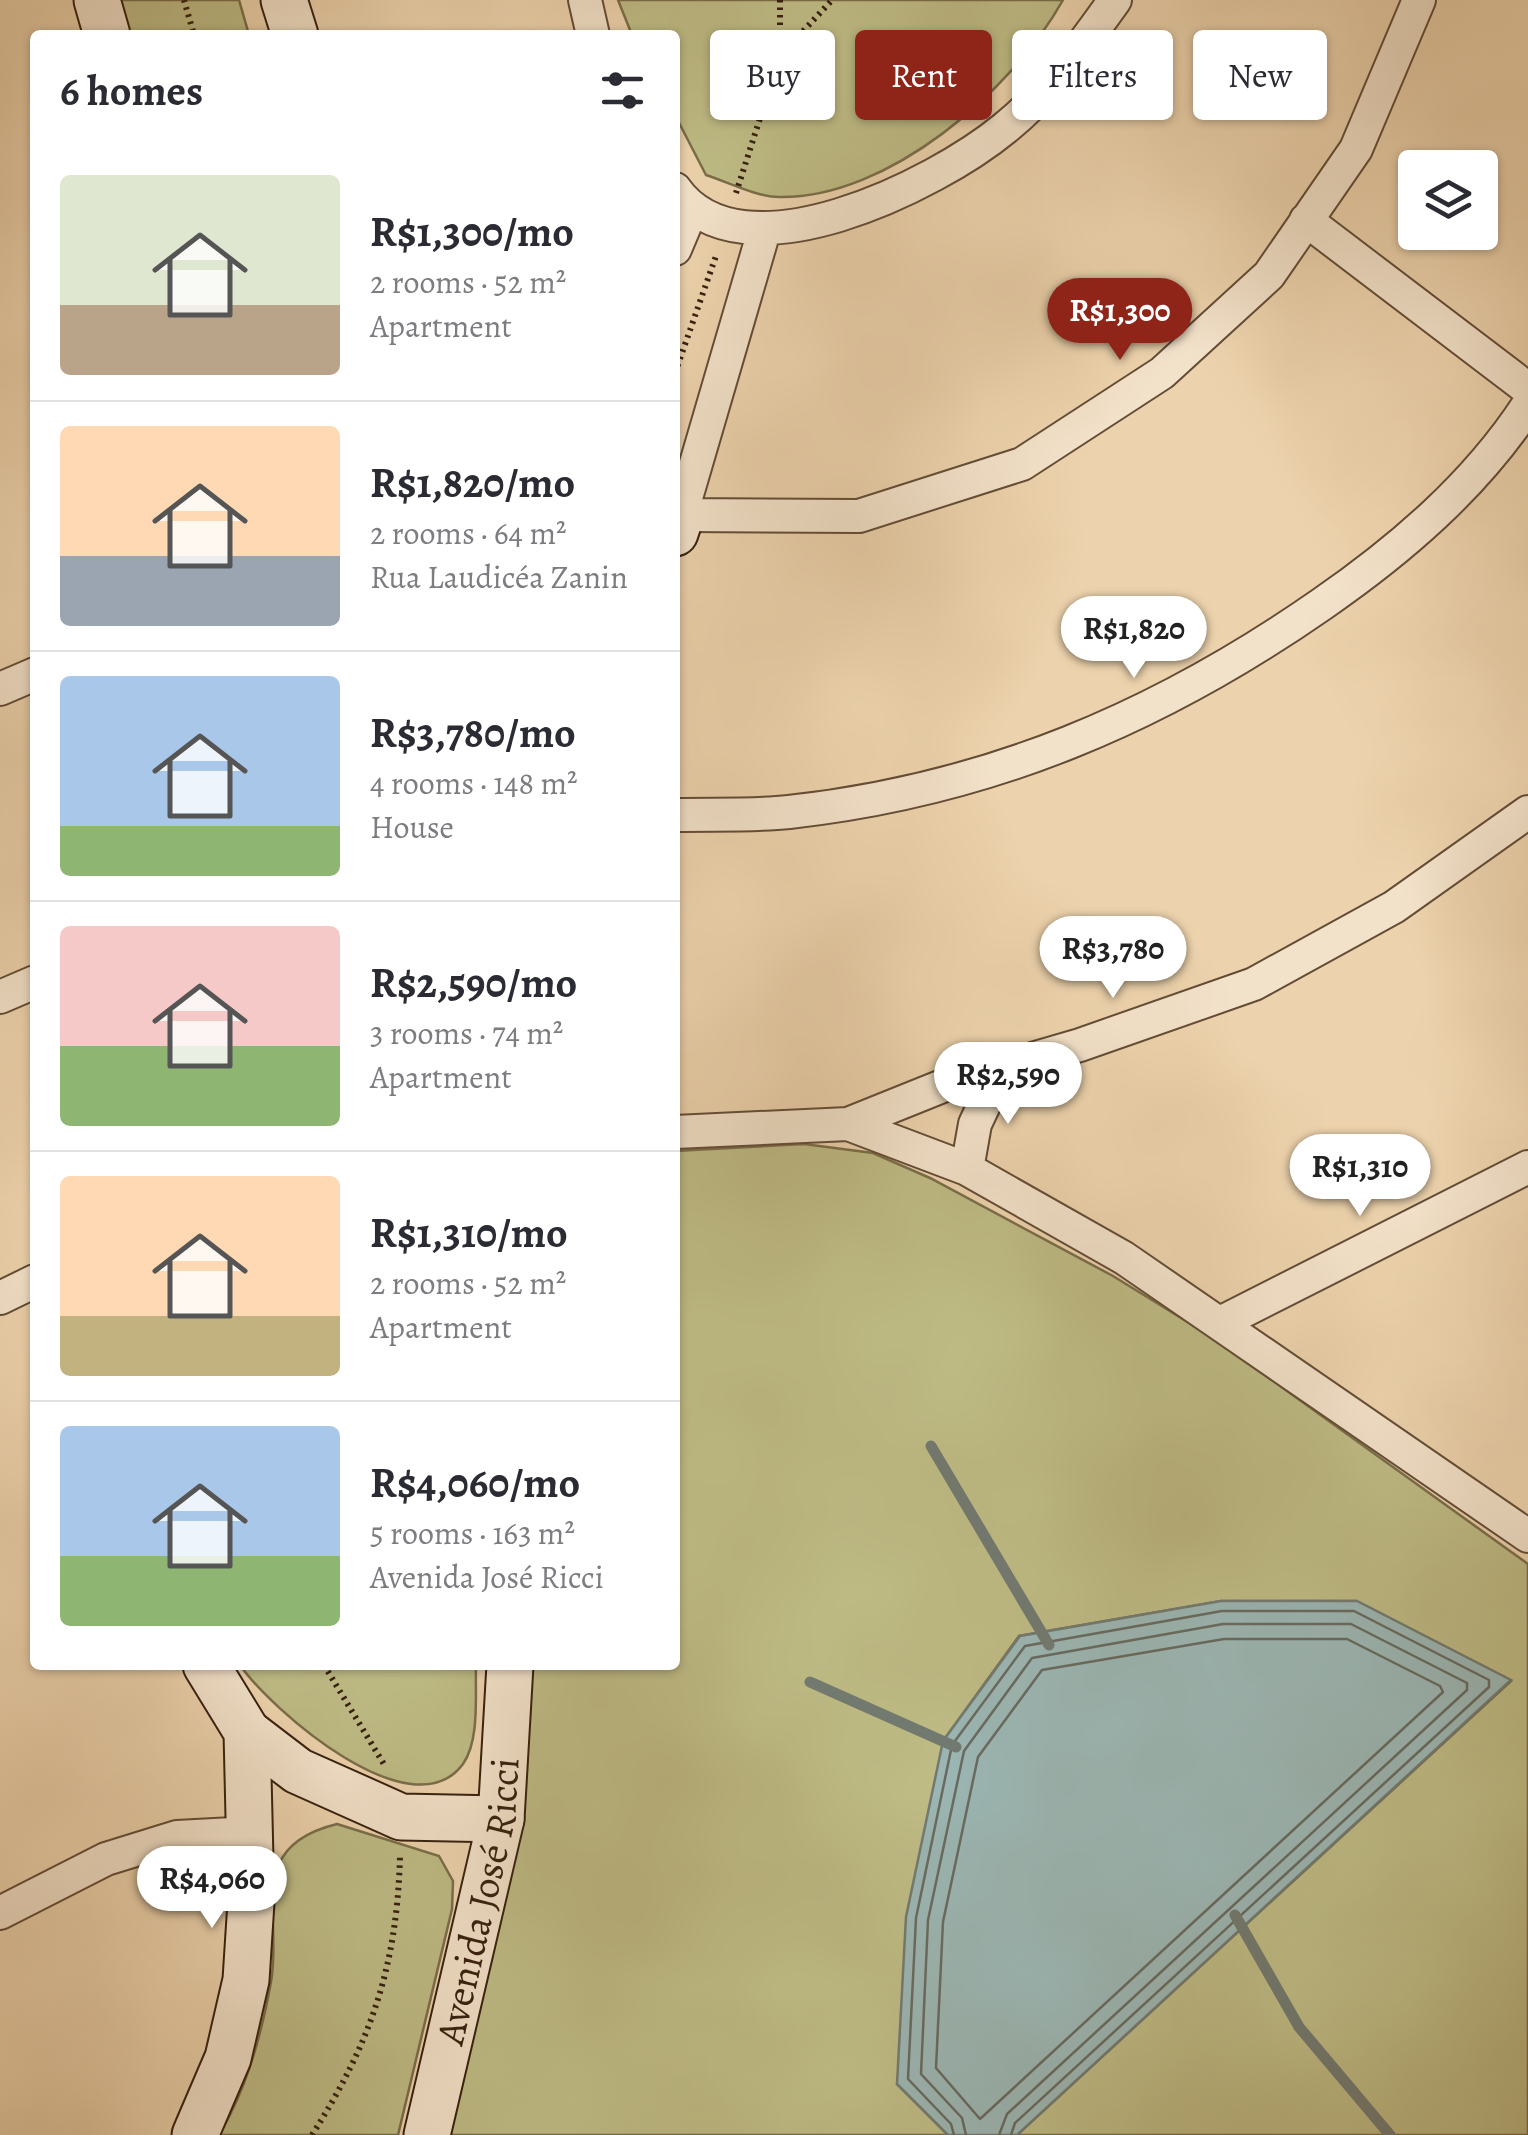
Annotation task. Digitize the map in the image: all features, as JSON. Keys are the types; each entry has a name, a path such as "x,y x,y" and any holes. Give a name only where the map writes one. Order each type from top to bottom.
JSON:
{"street":[{"path":"97,0 106,30"},
{"path":"284,0 293,30"},
{"path":"585,0 591,30"},
{"path":"683,200 726,227 764,231 850,212 932,178 1005,128 1068,66 1115,0"},
{"path":"680,520 859,516 1022,464 1162,373 1268,274 1356,149 1420,0"},
{"path":"1306,220 1528,388"},
{"path":"680,510 764,231"},
{"path":"680,815 788,812 953,782 1108,730 1245,658 1396,552 1506,440 1528,405"},
{"path":"0,688 30,676"},
{"path":"680,1132 848,1124 1002,1067 1254,984 1394,907 1528,812"},
{"path":"0,997 30,984"},
{"path":"967,1169 976,1124 1002,1067"},
{"path":"848,1124 967,1169 1124,1258 1527,1533"},
{"path":"1222,1322 1528,1167"},
{"path":"0,1298 30,1283"},
{"path":"209,1670 246,1732 298,1771 401,1816 501,1819"},
{"name":"Avenida José Ricci","path":"427,2135 501,1819 510,1670"},
{"path":"195,2135 228,2058 246,1980 252,1833 246,1732"},
{"path":"0,1913 106,1859 177,1837 252,1833"}],"path":[{"path":"184,0 193,30"},
{"path":"780,0 780,56 832,0"},
{"path":"312,2135 366,2041 386,1975 399,1896 401,1816 382,1755 327,1670"}],"shaded area":[{"path":"113,0 239,0 248,30 122,30"},
{"path":"618,0 1063,0 1044,30 1012,30 1012,69 992,90 992,30 855,30 855,120 959,120 903,160 862,180 820,193 779,197 752,192 706,175 680,125 680,30 630,30"},
{"path":"804,1144 873,1153 930,1178 1113,1276 1212,1337 1528,1564 1528,2135 1017,2135 1511,1681 1356,1601 1221,1601 1019,1636 943,1741 897,2084 948,2135 447,2135 526,1670 680,1670 680,1151"},
{"path":"244,1670 476,1670 472,1742 463,1764 440,1781 411,1784 378,1775 344,1757 311,1734"},
{"path":"337,1824 439,1856 453,1881 452,1909 398,2135 219,2135 245,2080 267,2002 273,1957 273,1886 278,1866 289,1849 308,1835"}],"water":[{"path":"1221,1601 1357,1601 1511,1680 1017,2135 948,2135 897,2084 906,1917 943,1741 1020,1636"}],"waterway":[{"path":"931,1446 1049,1645"},
{"path":"810,1682 956,1747"},
{"path":"1235,1915 1299,2027 1390,2135"}]}
